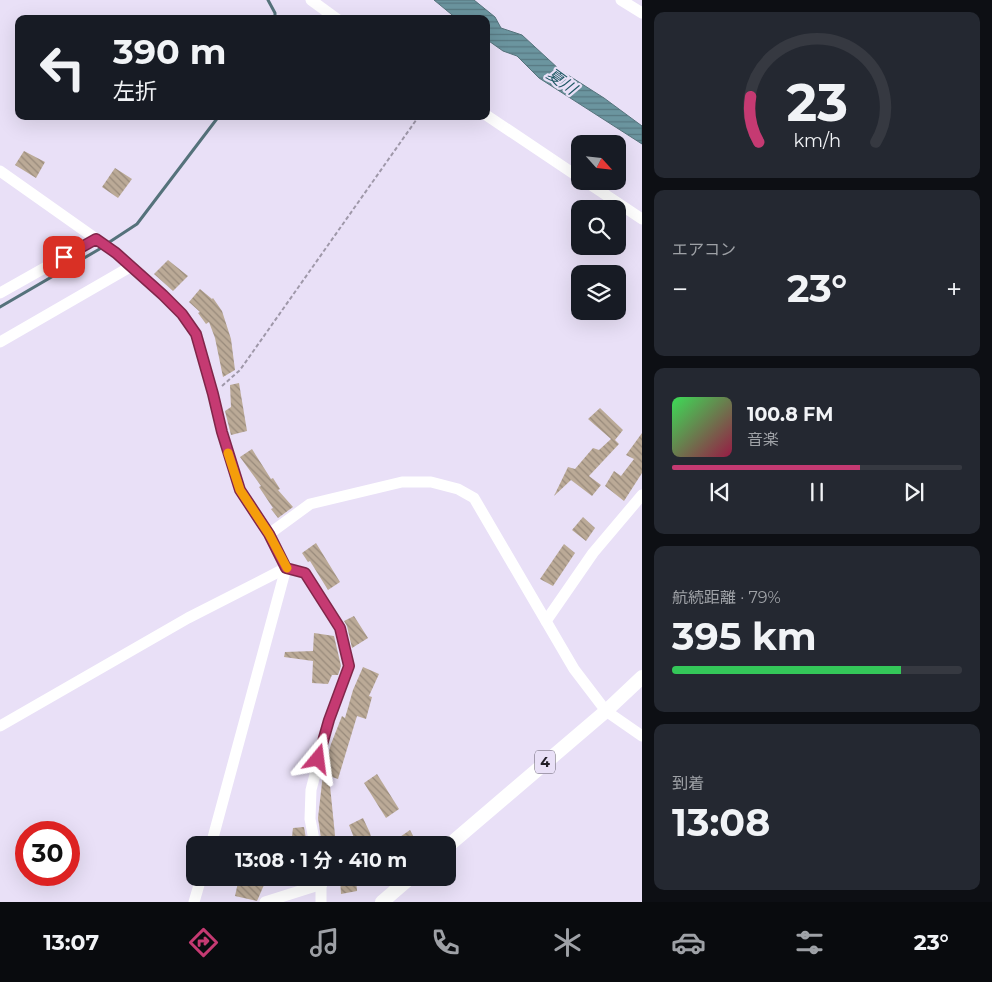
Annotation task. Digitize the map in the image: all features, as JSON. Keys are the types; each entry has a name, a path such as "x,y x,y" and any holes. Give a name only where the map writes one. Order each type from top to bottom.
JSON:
{"main road":[{"name":"4","path":"456,839 606,711 642,677"},
{"path":"382,902 401,886"}],"street":[{"path":"310,0 331,15"},
{"path":"621,0 642,14"},
{"path":"490,118 571,172"},
{"path":"0,171 111,250 182,314 196,334 222,432 240,490 269,534 286,568 213,836"},
{"path":"598,190 642,219"},
{"path":"0,293 98,240"},
{"path":"0,342 130,267"},
{"path":"269,534 310,504 402,482 431,482 458,490 474,498 574,668 606,711 642,736"},
{"path":"546,621 593,553 642,495"},
{"path":"0,726 188,618 286,568 305,573 340,628 349,666 329,720 311,790 310,818 313,836"},
{"path":"194,902 199,886"},
{"path":"265,902 308,886"},
{"path":"321,902 322,886"}],"path":[{"path":"213,394 240,370 416,120"}],"water":[{"name":"夏川","path":"434,0 474,0 495,17 501,28 522,35 560,70 604,98 642,126 642,144 539,78 517,56 503,51 490,42 490,15 452,15"}],"building":[{"path":"24,151 45,162 36,178 15,165"},
{"path":"115,168 132,179 118,198 102,187"},
{"path":"168,260 188,276 173,291 154,274"},
{"path":"200,289 213,298 222,311 231,339 235,370 223,377 215,338 209,322 206,324 198,313 200,312 189,302"},
{"path":"239,383 247,431 231,435 225,411 231,407 230,385"},
{"path":"600,408 623,430 615,440 619,444 589,476 601,485 592,496 571,480 554,496 568,467 575,469 593,448 599,450 611,439 588,419"},
{"path":"642,433 642,473 624,501 605,486 614,471 621,476 634,459 626,455"},
{"path":"252,449 271,479 273,478 280,489 278,490 293,507 278,518 259,487 261,486 240,457"},
{"path":"583,517 595,528 586,541 572,530"},
{"path":"316,543 340,582 328,590 310,561 308,562 302,553"},
{"path":"564,544 575,553 553,586 540,579"},
{"path":"354,616 368,638 352,648 344,621"},
{"path":"314,633 334,636 341,666 338,675 332,675 328,684 312,683 313,661 284,657 285,652 313,651"},
{"path":"363,667 379,674 369,696 372,697 366,719 357,716 338,779 329,776 335,836 321,836 318,818 323,774 331,744 342,716 345,718 353,690"},
{"path":"377,774 399,809 386,818 364,783"},
{"path":"363,818 371,836 353,836 349,825"},
{"path":"304,827 306,836 292,836 293,828"},
{"path":"410,830 413,836 401,836"},
{"path":"237,886 264,886 257,901 235,896"},
{"path":"340,886 357,886 357,891 341,894"}],"waterway":[{"path":"268,0 275,15"},
{"path":"108,243 137,224 216,120"},
{"path":"0,307 103,247"}],"slow traffic":[{"path":"228,453 240,490 269,534 287,568"}],"route":[{"path":"64,257 96,239 116,253 163,295 182,314 196,334 222,432 240,490 269,534 286,568 305,573 340,628 349,666 329,720 318,759"}]}
